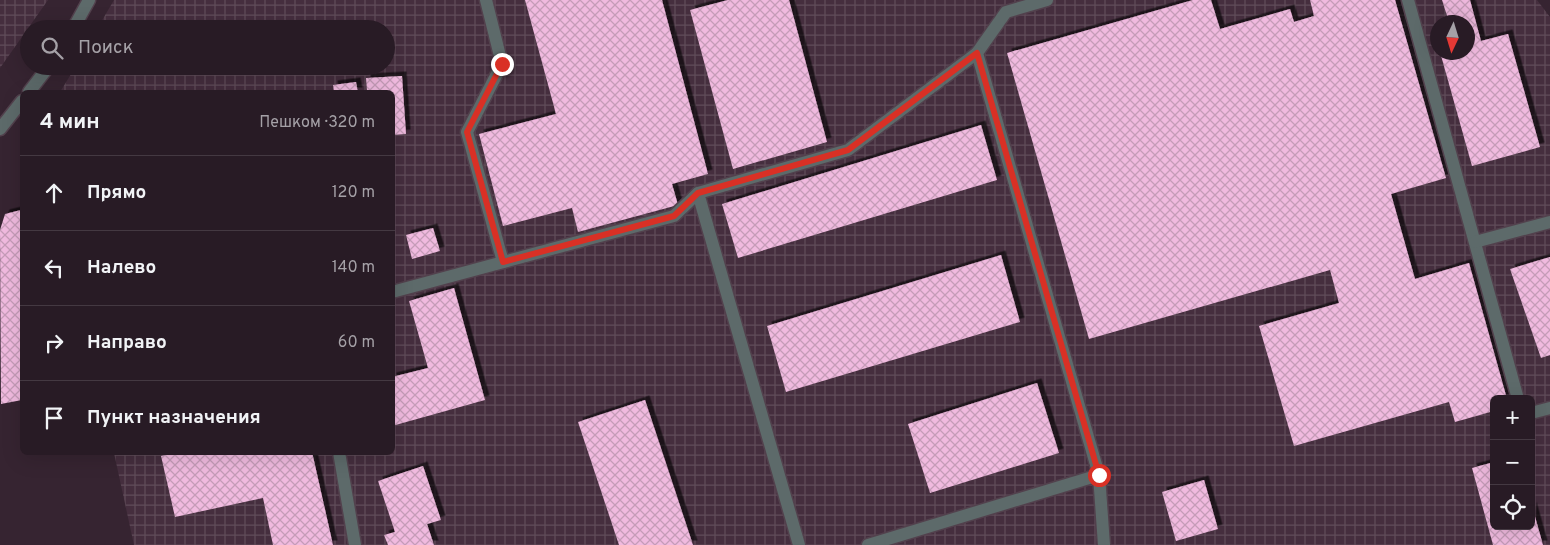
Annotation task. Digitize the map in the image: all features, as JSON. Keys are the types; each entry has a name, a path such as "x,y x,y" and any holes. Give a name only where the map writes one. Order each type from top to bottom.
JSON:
{"street":[{"path":"78,20 89,0"},
{"path":"486,0 502,64 467,132 503,262"},
{"path":"395,291 674,216 698,193 848,150 977,53 1006,12 1047,0"},
{"path":"1408,0 1517,395"},
{"path":"977,53 1099,475 1104,545"},
{"path":"31,90 42,75"},
{"path":"0,129 20,104"},
{"path":"698,193 799,545"},
{"path":"1475,242 1550,222"},
{"path":"1535,412 1550,408"},
{"path":"340,455 355,545"},
{"path":"868,545 1099,475"}],"shaded area":[{"path":"0,0 48,0 34,20 20,20 20,40 0,68"},
{"path":"114,0 1537,0 1550,17 1550,545 134,545 114,455 395,455 395,90 61,90 70,75 395,75 395,20 102,20"}],"building":[{"path":"525,0 662,0 708,174 672,184 678,205 578,232 572,208 503,226 479,134 556,114"},
{"path":"728,0 789,0 827,142 733,169 690,10"},
{"path":"1193,0 1211,0 1220,29 1290,9 1294,22 1314,16 1310,0 1395,0 1446,178 1391,194 1415,279 1469,263 1506,395 1490,395 1490,412 1455,422 1449,402 1294,446 1259,326 1339,303 1330,270 1089,339 1007,53"},
{"path":"1442,0 1470,0 1474,15 1447,15"},
{"path":"1475,19 1481,41 1508,34 1540,147 1472,166 1442,60 1475,60"},
{"path":"402,76 406,134 395,135 395,90 367,90 366,78"},
{"path":"356,82 358,90 334,90 333,85"},
{"path":"981,125 997,180 738,258 722,204"},
{"path":"20,210 20,400 1,404 0,230 5,214"},
{"path":"433,228 440,251 412,259 406,235"},
{"path":"1001,255 1020,322 786,392 767,326"},
{"path":"1550,257 1550,355 1541,358 1510,269"},
{"path":"454,288 485,400 395,425 395,376 428,368 409,301"},
{"path":"1037,383 1059,453 930,493 908,424"},
{"path":"645,400 693,545 619,545 578,422"},
{"path":"313,455 333,545 273,545 263,498 175,517 161,456"},
{"path":"1490,463 1490,530 1535,530 1535,517 1543,545 1493,545 1472,468"},
{"path":"423,466 441,520 427,524 434,545 388,545 384,535 395,532 378,481"},
{"path":"1204,480 1218,529 1176,541 1162,492"}],"route":[{"path":"502,64 467,132 503,262 674,216 698,193 848,150 977,53 1099,475"}]}
